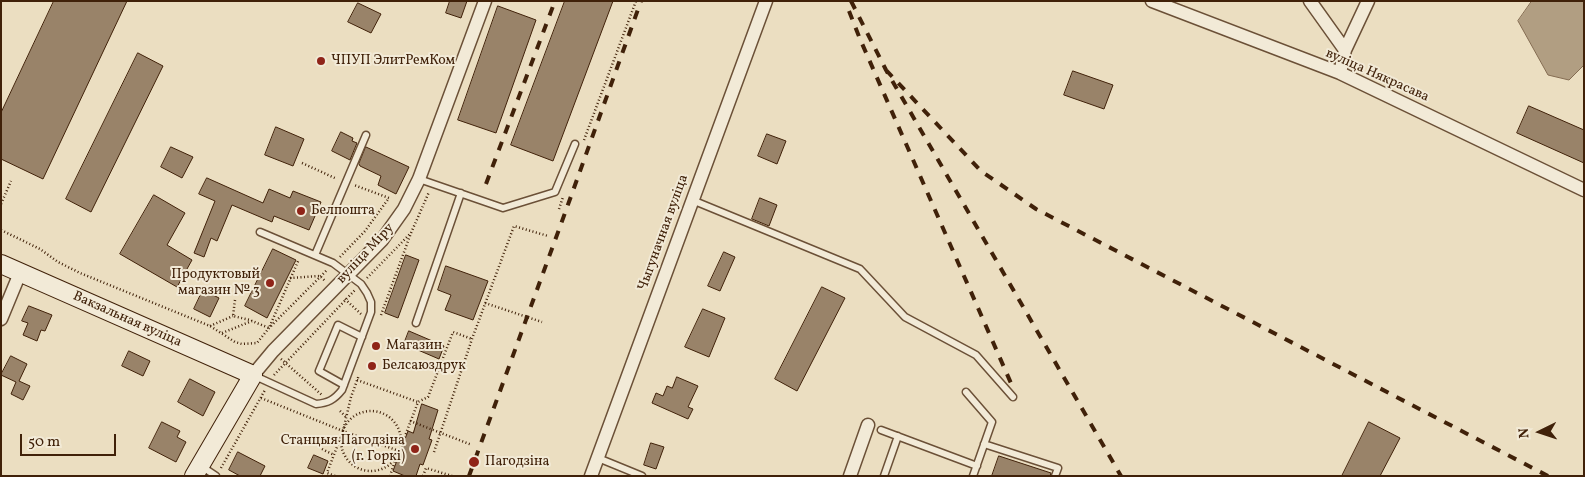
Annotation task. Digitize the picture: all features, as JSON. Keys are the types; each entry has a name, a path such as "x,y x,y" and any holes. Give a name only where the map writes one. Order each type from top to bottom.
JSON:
{"main road":[{"name":"Вакзальная вуліца","path":"1,264 253,375"},
{"name":"вуліца Міру","path":"197,471 253,375"}],"street":[{"name":"вуліца Міру","path":"253,375 273,351 372,251 393,227 419,179 485,1"},
{"name":"Чыгуначная вуліца","path":"590,476 766,1"},
{"name":"вуліца Някрасава","path":"1152,1 1340,73 1584,190"},
{"path":"1310,1 1345,50"},
{"path":"1340,73 1345,50 1368,1"},
{"path":"1,319 20,273"},
{"path":"850,476 868,425"}],"lane":[{"path":"315,255 366,135"},
{"path":"419,179 503,208 555,192 579,145"},
{"path":"416,323 461,193"},
{"path":"692,200 860,269 905,317 976,355 1013,396"},
{"path":"253,375 316,404 335,399 342,390 372,312 371,302 360,284 333,263 260,232"},
{"path":"344,385 319,371 338,325 362,337"},
{"path":"966,392 992,422 973,476"},
{"path":"881,430 977,466"},
{"path":"884,476 898,436"},
{"path":"984,444 1058,468 1055,476"},
{"path":"598,458 642,476"},
{"path":"197,471 217,476"}],"path":[{"path":"579,145 636,1"},
{"path":"302,163 346,182"},
{"path":"1,204 11,181"},
{"path":"380,319 411,233 432,184"},
{"path":"558,209 565,191"},
{"path":"434,452 472,339 514,226 548,236"},
{"path":"1,230 40,249 58,262 80,273 210,326 235,342 242,344 257,343 260,339"},
{"path":"366,279 411,233"},
{"path":"210,326 233,316 269,328 303,250"},
{"path":"290,278 320,276"},
{"path":"273,376 356,289"},
{"path":"339,294 364,317"},
{"path":"233,316 235,300"},
{"path":"485,303 542,322"},
{"path":"222,333 252,321"},
{"path":"390,476 418,402 428,397 453,332 472,339"},
{"path":"232,347 235,342"},
{"path":"278,356 324,396"},
{"path":"357,380 418,402"},
{"path":"217,476 266,389"},
{"path":"334,476 327,474 342,431 351,397"},
{"path":"261,398 342,431 399,451"},
{"path":"373,411 381,412 388,416 398,428 401,443 399,451 396,458 384,468 368,471 361,469 354,466 344,454 341,438 342,431 346,424 358,414 373,411"},
{"path":"340,412 346,417"},
{"path":"410,421 472,444"},
{"path":"322,449 334,455"},
{"path":"423,476 426,468 452,476"},
{"path":"361,469 362,476"}],"shaded area":[{"path":"1532,1 1584,1 1584,65 1569,80 1548,75 1518,21"}],"building":[{"path":"54,1 127,1 43,179 1,159 1,113"},
{"path":"450,1 467,1 461,18 446,13"},
{"path":"565,1 613,1 553,161 511,145"},
{"path":"358,3 381,14 371,33 348,22"},
{"path":"498,6 536,20 496,133 458,120"},
{"path":"138,53 163,66 91,212 66,199"},
{"path":"1073,71 1113,85 1104,109 1064,95"},
{"path":"1529,106 1584,130 1584,163 1517,133"},
{"path":"276,127 304,139 293,166 265,155"},
{"path":"341,132 353,138 352,141 357,143 350,160 332,151"},
{"path":"767,134 786,141 777,164 758,156"},
{"path":"171,147 193,157 182,178 161,167"},
{"path":"366,147 409,167 396,194 378,185 381,176 360,166 359,164"},
{"path":"207,178 263,203 269,189 290,198 293,191 321,202 309,230 274,216 272,222 232,205 217,241 211,238 204,257 194,253 215,201 199,194"},
{"path":"154,195 185,213 167,245 192,260 177,287 120,254"},
{"path":"760,198 777,205 769,226 752,219"},
{"name":"Продуктовый магазин № 3","path":"273,249 296,260 267,318 245,306"},
{"path":"724,252 735,257 720,291 708,286"},
{"path":"406,255 419,260 398,318 385,313"},
{"path":"446,266 488,281 473,320 445,310 451,295 438,290"},
{"path":"822,287 845,298 797,391 775,379"},
{"path":"203,290 219,298 210,317 194,309"},
{"path":"29,306 52,315 45,331 41,330 37,341 23,335 28,323 22,321"},
{"path":"703,309 725,318 709,357 685,347"},
{"path":"409,331 444,346 439,359 404,344"},
{"path":"129,351 150,361 143,376 122,366"},
{"path":"11,356 27,364 19,381 30,386 23,400 11,394 16,382 1,375"},
{"path":"677,377 698,386 688,407 693,409 688,419 652,403 656,393 663,396 667,386 672,388"},
{"path":"190,379 215,392 203,416 178,402"},
{"name":"Станцыя Пагодзіна (г. Горкі)","path":"422,404 438,410 429,439 432,440 423,465 420,464 416,476 405,476 393,471 408,431 413,433"},
{"path":"162,422 180,431 177,437 186,442 176,462 149,448"},
{"path":"1369,422 1400,438 1380,476 1342,476"},
{"path":"651,443 664,447 656,469 644,465"},
{"path":"238,452 265,466 260,476 240,476 229,470"},
{"path":"314,455 328,461 323,474 308,468"},
{"path":"999,456 1051,473 1050,476 992,476"}],"railway":[{"path":"486,184 555,1"},
{"path":"469,476 641,1"},
{"path":"851,1 886,70 1121,476"},
{"path":"849,11 1014,390"},
{"path":"886,70 981,171 1036,209 1548,476"}],"place":[{"name":"ЧПУП ЭлитРемКом","path":"321,61"},
{"name":"Белпошта","path":"301,211"},
{"name":"Продуктовый магазин № 3","path":"270,283"},
{"name":"Магазин","path":"376,346"},
{"name":"Белсаюздрук","path":"372,366"},
{"name":"Станцыя Пагодзіна (г. Горкі)","path":"415,449"},
{"name":"Пагодзіна","path":"474,462"}]}
